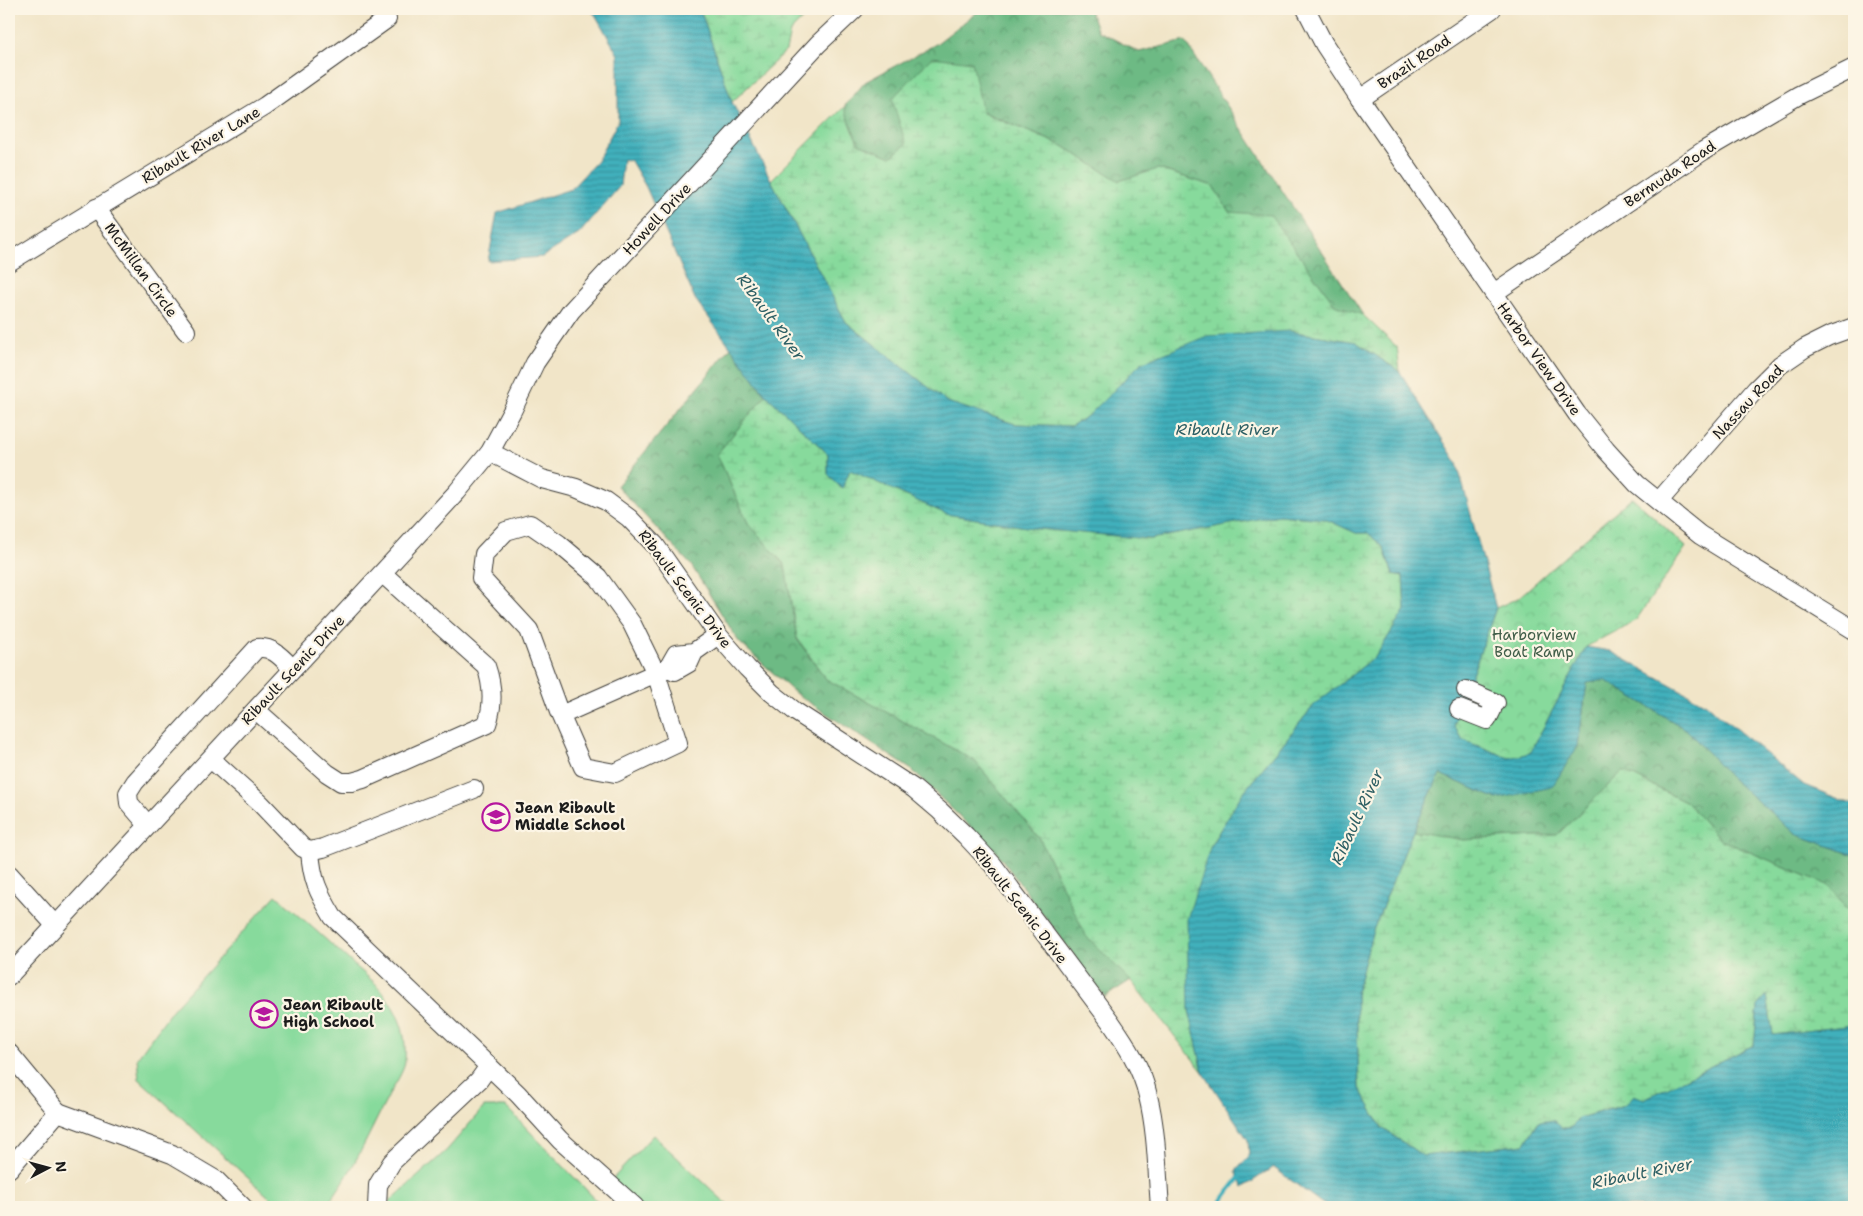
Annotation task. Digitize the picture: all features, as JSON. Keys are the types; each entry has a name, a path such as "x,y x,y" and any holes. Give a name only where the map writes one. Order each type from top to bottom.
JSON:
{"street":[{"name":"Howell Drive","path":"490,452 535,363 571,311 818,44 855,9"},
{"name":"Harbor View Drive","path":"1306,9 1324,44 1360,99 1577,414 1606,450 1637,484 1659,500 1700,536 1854,630"},
{"name":"Brazil Road","path":"1360,99 1492,9"},
{"name":"Ribault River Lane","path":"9,262 265,106 387,19"},
{"name":"Bermuda Road","path":"1494,294 1703,151 1799,95 1854,68"},
{"name":"McMillan Circle","path":"96,208 186,331"},
{"name":"Nassau Road","path":"1659,500 1780,365 1805,348 1829,336 1854,327"},
{"name":"Ribault Scenic Drive","path":"9,976 383,574 457,492 490,452 542,480 576,488 606,501 629,518 655,545 718,635 772,693 796,712 913,788 940,811 993,865 1110,1021 1139,1068 1152,1114 1160,1207"},
{"path":"530,524 559,544 598,577 662,670 678,743 615,773 583,767 529,630 481,578 484,554 506,531 530,524"},
{"path":"256,710 327,773 340,782 352,782 363,779 487,724 493,698 491,681 486,666 383,574"},
{"path":"561,715 662,670 676,654 694,652 718,635"},
{"path":"148,825 129,803 128,793 135,782 220,687 257,648 265,647 275,652 293,669"},
{"path":"1459,709 1487,720 1494,707 1466,690"},
{"path":"211,759 261,804 303,848 310,851 323,848 474,789"},
{"path":"310,851 311,871 315,883 333,917 518,1094 560,1140 635,1207"},
{"path":"9,874 55,925"},
{"path":"9,1053 58,1112 172,1154 216,1180 243,1207"},
{"path":"377,1207 378,1185 392,1162 479,1080 489,1066"},
{"path":"9,1168 58,1112"}],"green space":[{"path":"700,9 812,9 790,32 786,51 732,102"},
{"path":"981,9 1089,9 1098,31 1139,52 1185,41 1363,315 1336,306 1270,216 1229,212 1213,186 1159,169 1119,181 1061,145 983,112 906,144 891,157 858,143 844,107 865,82 936,44"},
{"path":"932,57 972,62 983,113 1061,145 1119,181 1158,169 1213,186 1229,212 1270,215 1336,306 1363,315 1397,347 1400,372 1356,342 1289,331 1089,415 1071,426 1015,424 947,402 846,322 771,180 844,107 858,143 891,157 906,144 892,99"},
{"path":"731,347 766,395 717,454 748,523 785,565 797,639 826,679 974,760 1040,839 1087,936 1131,980 1105,997 997,853 912,770 795,693 739,642 691,565 617,486"},
{"path":"766,395 828,454 828,474 842,488 850,470 946,514 1039,529 1150,539 1279,515 1325,519 1356,533 1368,533 1383,547 1393,574 1403,576 1405,610 1376,656 1315,704 1242,794 1211,845 1189,1010 1203,1072 1131,981 1086,936 1040,839 974,760 826,679 797,638 785,565 748,523 717,454"},
{"name":"Harborview Boat Ramp","path":"1632,497 1686,547 1636,620 1586,647 1530,753 1509,758 1463,740 1454,725 1496,608 1518,598"},
{"path":"1605,680 1687,730 1730,777 1795,834 1854,855 1854,911 1846,910 1830,886 1721,840 1687,803 1623,771 1557,835 1463,840 1413,831 1440,774 1497,799 1578,746 1587,683"},
{"path":"1623,771 1687,803 1721,840 1830,886 1846,909 1854,911 1854,1025 1773,1035 1767,996 1758,1006 1754,1045 1644,1099 1579,1118 1571,1128 1562,1128 1538,1122 1525,1144 1423,1156 1382,1128 1359,1088 1356,994 1372,933 1413,831 1463,840 1557,835"},
{"path":"276,895 377,985 395,1011 404,1039 405,1061 401,1074 352,1168 325,1207 280,1207 139,1079 137,1058 172,1010"},
{"path":"484,1107 506,1107 603,1207 391,1207 388,1203 447,1150"},
{"path":"653,1135 730,1207 629,1207 606,1186"}],"water":[{"name":"Ribault River","path":"589,9 700,9 732,102 846,322 947,402 1015,424 1071,426 1089,415 1141,363 1207,336 1289,331 1356,342 1400,372 1457,463 1496,608 1454,725 1463,740 1509,758 1530,753 1586,647 1610,651 1706,704 1804,785 1854,805 1854,855 1795,834 1730,777 1687,730 1605,680 1587,683 1578,746 1552,787 1497,799 1440,774 1413,831 1372,933 1356,994 1359,1088 1382,1128 1423,1156 1525,1144 1538,1122 1553,1120 1562,1128 1571,1128 1579,1118 1625,1105 1634,1095 1644,1099 1754,1045 1758,1005 1767,995 1773,1035 1854,1025 1854,1207 1333,1207 1324,1205 1273,1167 1243,1188 1236,1171 1249,1156 1248,1140 1203,1072 1189,1010 1187,919 1211,845 1242,794 1315,704 1376,656 1405,610 1403,576 1393,574 1383,547 1368,533 1356,533 1325,519 1279,515 1150,539 1039,529 946,514 850,470 842,489 828,474 828,454 766,395 695,299 646,187 631,161 623,159 620,186 579,234 542,257 488,261 497,213 571,189 597,161 618,121 618,55 596,16"}],"waterway":[{"path":"1217,1207 1239,1178"}],"place":[{"name":"Jean Ribault Middle School","path":"496,817"},
{"name":"Jean Ribault High School","path":"264,1014"}]}
